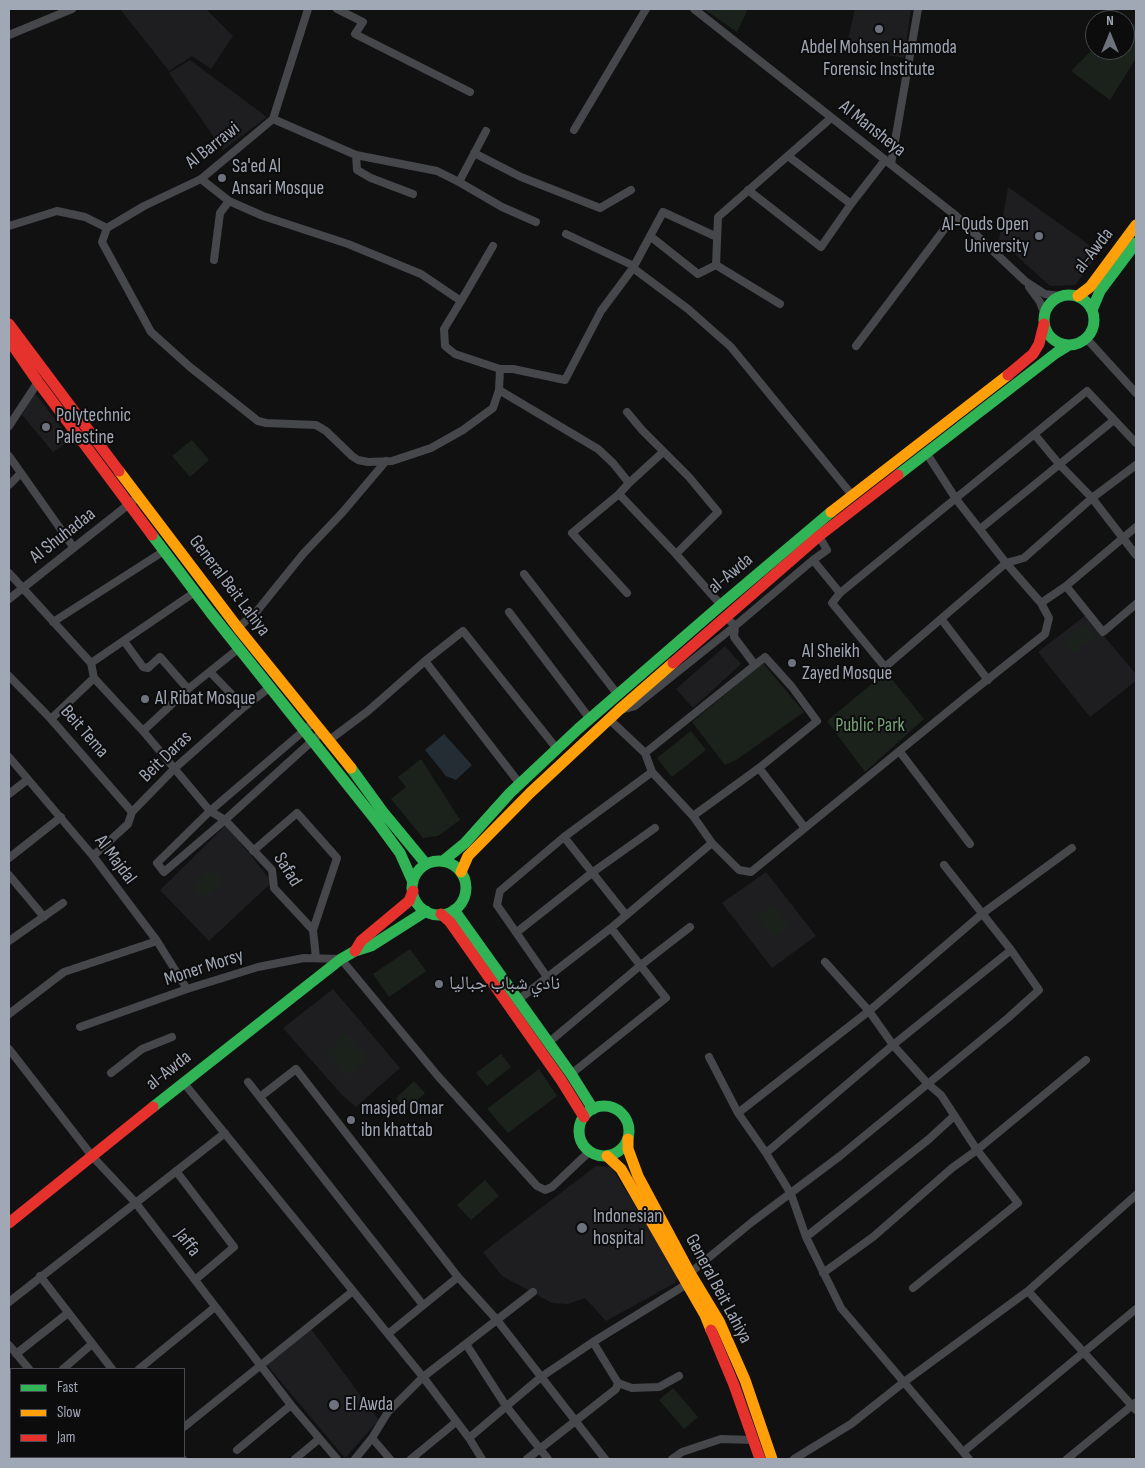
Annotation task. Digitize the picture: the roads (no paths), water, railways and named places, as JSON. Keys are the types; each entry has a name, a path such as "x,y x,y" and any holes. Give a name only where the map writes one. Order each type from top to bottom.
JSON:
{"main road":[{"name":"al-Awda","path":"1078,296 1090,287 1136,225"},
{"name":"al-Awda","path":"1092,310 1100,291 1136,242"},
{"path":"1068,294 1078,296 1092,310 1094,323 1092,331 1080,343 1061,344 1048,334 1044,319 1049,304 1059,296 1068,294"},
{"name":"al-Awda","path":"443,861 465,843 520,784 557,749 721,605 852,495 1034,354 1039,344 1044,319"},
{"name":"General Beit Lahiya","path":"9,324 134,501 164,550 195,592 400,853 413,886"},
{"name":"General Beit Lahiya","path":"9,340 38,382 360,779 383,812 426,864"},
{"name":"al-Awda","path":"461,872 468,856 504,818 618,710 819,536 1056,353 1069,345"},
{"path":"443,861 455,866 461,872 466,884 465,892 462,900 454,910 441,914 426,911 418,904 413,886 416,873 426,864 443,861"},
{"name":"al-Awda","path":"355,951 360,941 409,901 413,886"},
{"path":"454,910 594,1109"},
{"name":"al-Awda","path":"9,1223 183,1082 341,959 355,951 371,946 426,911"},
{"path":"441,914 450,922 467,946 561,1080 584,1117"},
{"path":"609,1107 620,1112 629,1125 628,1139 620,1150 607,1156 590,1151 580,1136 580,1126 584,1117 594,1109 609,1107"},
{"name":"General Beit Lahiya","path":"628,1139 628,1149 638,1176 689,1278 705,1315 734,1386 760,1459"},
{"name":"General Beit Lahiya","path":"607,1156 621,1168 689,1278 719,1321 745,1380 772,1459"}],"street":[{"path":"9,36 72,9"},
{"path":"308,9 273,119 356,155 437,171 536,222"},
{"path":"337,9 362,22 355,34 470,92"},
{"path":"574,130 646,9"},
{"name":"Al Mansheya","path":"694,9 955,215 1025,282 1037,298 1044,319"},
{"path":"748,190 821,247 851,204 888,162 918,9"},
{"path":"716,265 718,217 831,118"},
{"name":"Al Barrawi","path":"107,228 144,206 201,179 273,119"},
{"path":"459,182 486,131"},
{"path":"474,153 521,177 600,208 631,190"},
{"path":"356,155 357,170 371,178 413,194"},
{"path":"788,156 851,204"},
{"path":"201,179 229,201 262,216 348,244 421,274 461,301"},
{"path":"214,260 220,213 229,201"},
{"path":"9,226 57,211 85,217 107,228 102,242 151,332 190,367 258,421 316,426 326,431 352,456 364,462 386,461 431,448 464,430 493,408 499,390 500,369"},
{"path":"493,246 444,329 444,346 455,354 500,369 513,369 565,380 601,310 633,267 663,212 717,238"},
{"path":"856,346 955,215"},
{"path":"566,234 633,267 688,309 731,347 852,495"},
{"path":"650,236 698,274 716,265"},
{"path":"716,265 780,304"},
{"name":"Al Mansheya","path":"1025,282 1045,294 1059,296"},
{"path":"1086,338 1136,393"},
{"path":"9,426 38,382"},
{"path":"499,390 598,448 629,483"},
{"path":"1136,444 1087,391 840,593 832,603 885,667 942,620 1006,563 1024,558 1092,498 1136,465"},
{"path":"627,412 642,430 689,477 718,512 676,554"},
{"path":"980,529 1114,420"},
{"path":"1035,435 1059,464 1092,498 1136,555"},
{"path":"627,593 572,533 663,452"},
{"path":"609,719 646,753 652,772 693,816 712,843 739,870 751,872 1045,634 1049,618 1041,604 956,499 926,454"},
{"path":"9,456 74,548"},
{"path":"238,628 257,611 303,554 342,513 386,461"},
{"path":"9,485 21,474"},
{"path":"618,494 676,554 721,605"},
{"name":"Al Shuhadaa","path":"9,599 134,501"},
{"path":"1041,604 1066,586 1136,528"},
{"path":"618,710 635,706 827,550 819,536"},
{"path":"53,622 164,550"},
{"path":"814,560 840,593"},
{"path":"9,573 91,663 94,678 51,719"},
{"path":"524,574 618,695"},
{"path":"1066,586 1103,632 1136,604"},
{"path":"91,663 195,592"},
{"path":"509,612 590,719"},
{"path":"726,617 735,626"},
{"path":"942,620 988,680"},
{"path":"735,626 734,637 755,664"},
{"path":"314,722 210,811 157,863 164,872 225,820 313,740 325,736 368,710 424,661 463,631 557,749"},
{"path":"124,641 143,667 148,668 160,658 188,689"},
{"path":"143,731 188,689 238,649"},
{"path":"646,753 765,657 818,722 693,816"},
{"path":"424,661 520,784"},
{"path":"210,672 244,708"},
{"name":"Beit Tema","path":"9,676 51,719 132,812"},
{"name":"Safad","path":"94,678 143,731 210,811 225,820 272,870 274,888 313,930"},
{"name":"Beit Daras","path":"93,856 128,824 132,812 175,768 269,688"},
{"path":"900,752 970,844"},
{"name":"Al Majdal","path":"9,757 93,856 157,941 187,989"},
{"path":"759,768 805,828"},
{"path":"547,977 497,905 500,891 564,837 652,772"},
{"path":"9,794 27,780"},
{"path":"253,851 297,813 337,858 313,930 316,958"},
{"path":"9,858 61,817"},
{"path":"517,932 593,872 655,828"},
{"path":"564,837 626,915"},
{"path":"518,1000 611,928 712,843"},
{"path":"738,1113 868,1011 983,913 1072,848"},
{"path":"470,1438 541,1377 689,1278 752,1222 791,1194 928,1084 1039,990 983,913 944,865"},
{"path":"9,875 44,917"},
{"path":"9,941 63,903"},
{"path":"548,1043 641,965 690,927"},
{"path":"571,1074 666,998 611,928"},
{"path":"9,1014 64,972 157,941"},
{"path":"766,1153 893,1045 1011,950"},
{"name":"Moner Morsy","path":"80,1027 187,989 258,967 316,958 341,959"},
{"path":"341,959 437,1075 537,1186 545,1190 552,1187 590,1151"},
{"path":"825,962 868,1011 893,1045 941,1096 977,1150 1018,1203 913,1288"},
{"path":"111,1073 142,1049 172,1037"},
{"name":"Jaffa","path":"9,1048 92,1156 134,1202 291,1405 337,1459"},
{"path":"709,1056 738,1113 766,1153 791,1194 806,1237 841,1308 969,1459"},
{"path":"823,1273 873,1237 952,1168 977,1150 1086,1060"},
{"path":"260,1097 296,1069 458,1277 497,1320 605,1459"},
{"path":"183,1082 423,1377 470,1438 482,1459"},
{"path":"248,1082 423,1306"},
{"path":"806,1237 929,1139 954,1116"},
{"path":"9,1302 134,1202 225,1133"},
{"path":"176,1171 234,1247 195,1280"},
{"path":"794,1459 851,1424 904,1382 1028,1291 1136,1195"},
{"path":"40,1276 111,1368"},
{"path":"388,1334 458,1277"},
{"path":"185,1426 353,1291"},
{"path":"1028,1291 1135,1406 1067,1459"},
{"path":"355,1459 372,1438 388,1412 423,1377 533,1292"},
{"path":"140,1368 216,1307"},
{"path":"963,1452 1136,1309"},
{"path":"16,1354 68,1313"},
{"path":"593,1342 618,1383 632,1388 659,1387 679,1376"},
{"path":"64,1368 92,1344"},
{"path":"466,1344 506,1406 548,1459"},
{"path":"9,1345 28,1368"},
{"path":"527,1459 616,1388 618,1383"},
{"path":"237,1450 291,1405"},
{"path":"411,1459 456,1422"},
{"path":"372,1438 390,1459"},
{"path":"295,1459 319,1439"},
{"path":"672,1459 682,1452 721,1439 753,1440"}],"place":[{"name":"Abdel Mohsen Hammoda Forensic Institute","path":"879,29"},
{"name":"Sa'ed Al Ansari Mosque","path":"222,178"},
{"name":"Al-Quds Open University","path":"1039,236"},
{"name":"Polytechnic Palestine","path":"46,427"},
{"name":"Al Sheikh Zayed Mosque","path":"792,663"},
{"name":"Al Ribat Mosque","path":"145,699"},
{"name":"نادي شباب جباليا","path":"439,984"},
{"name":"masjed Omar ibn khattab","path":"351,1120"},
{"name":"Indonesian hospital","path":"582,1228"},
{"name":"El Awda","path":"334,1405"}],"park label":[{"name":"Public Park","path":"870,726"}]}
